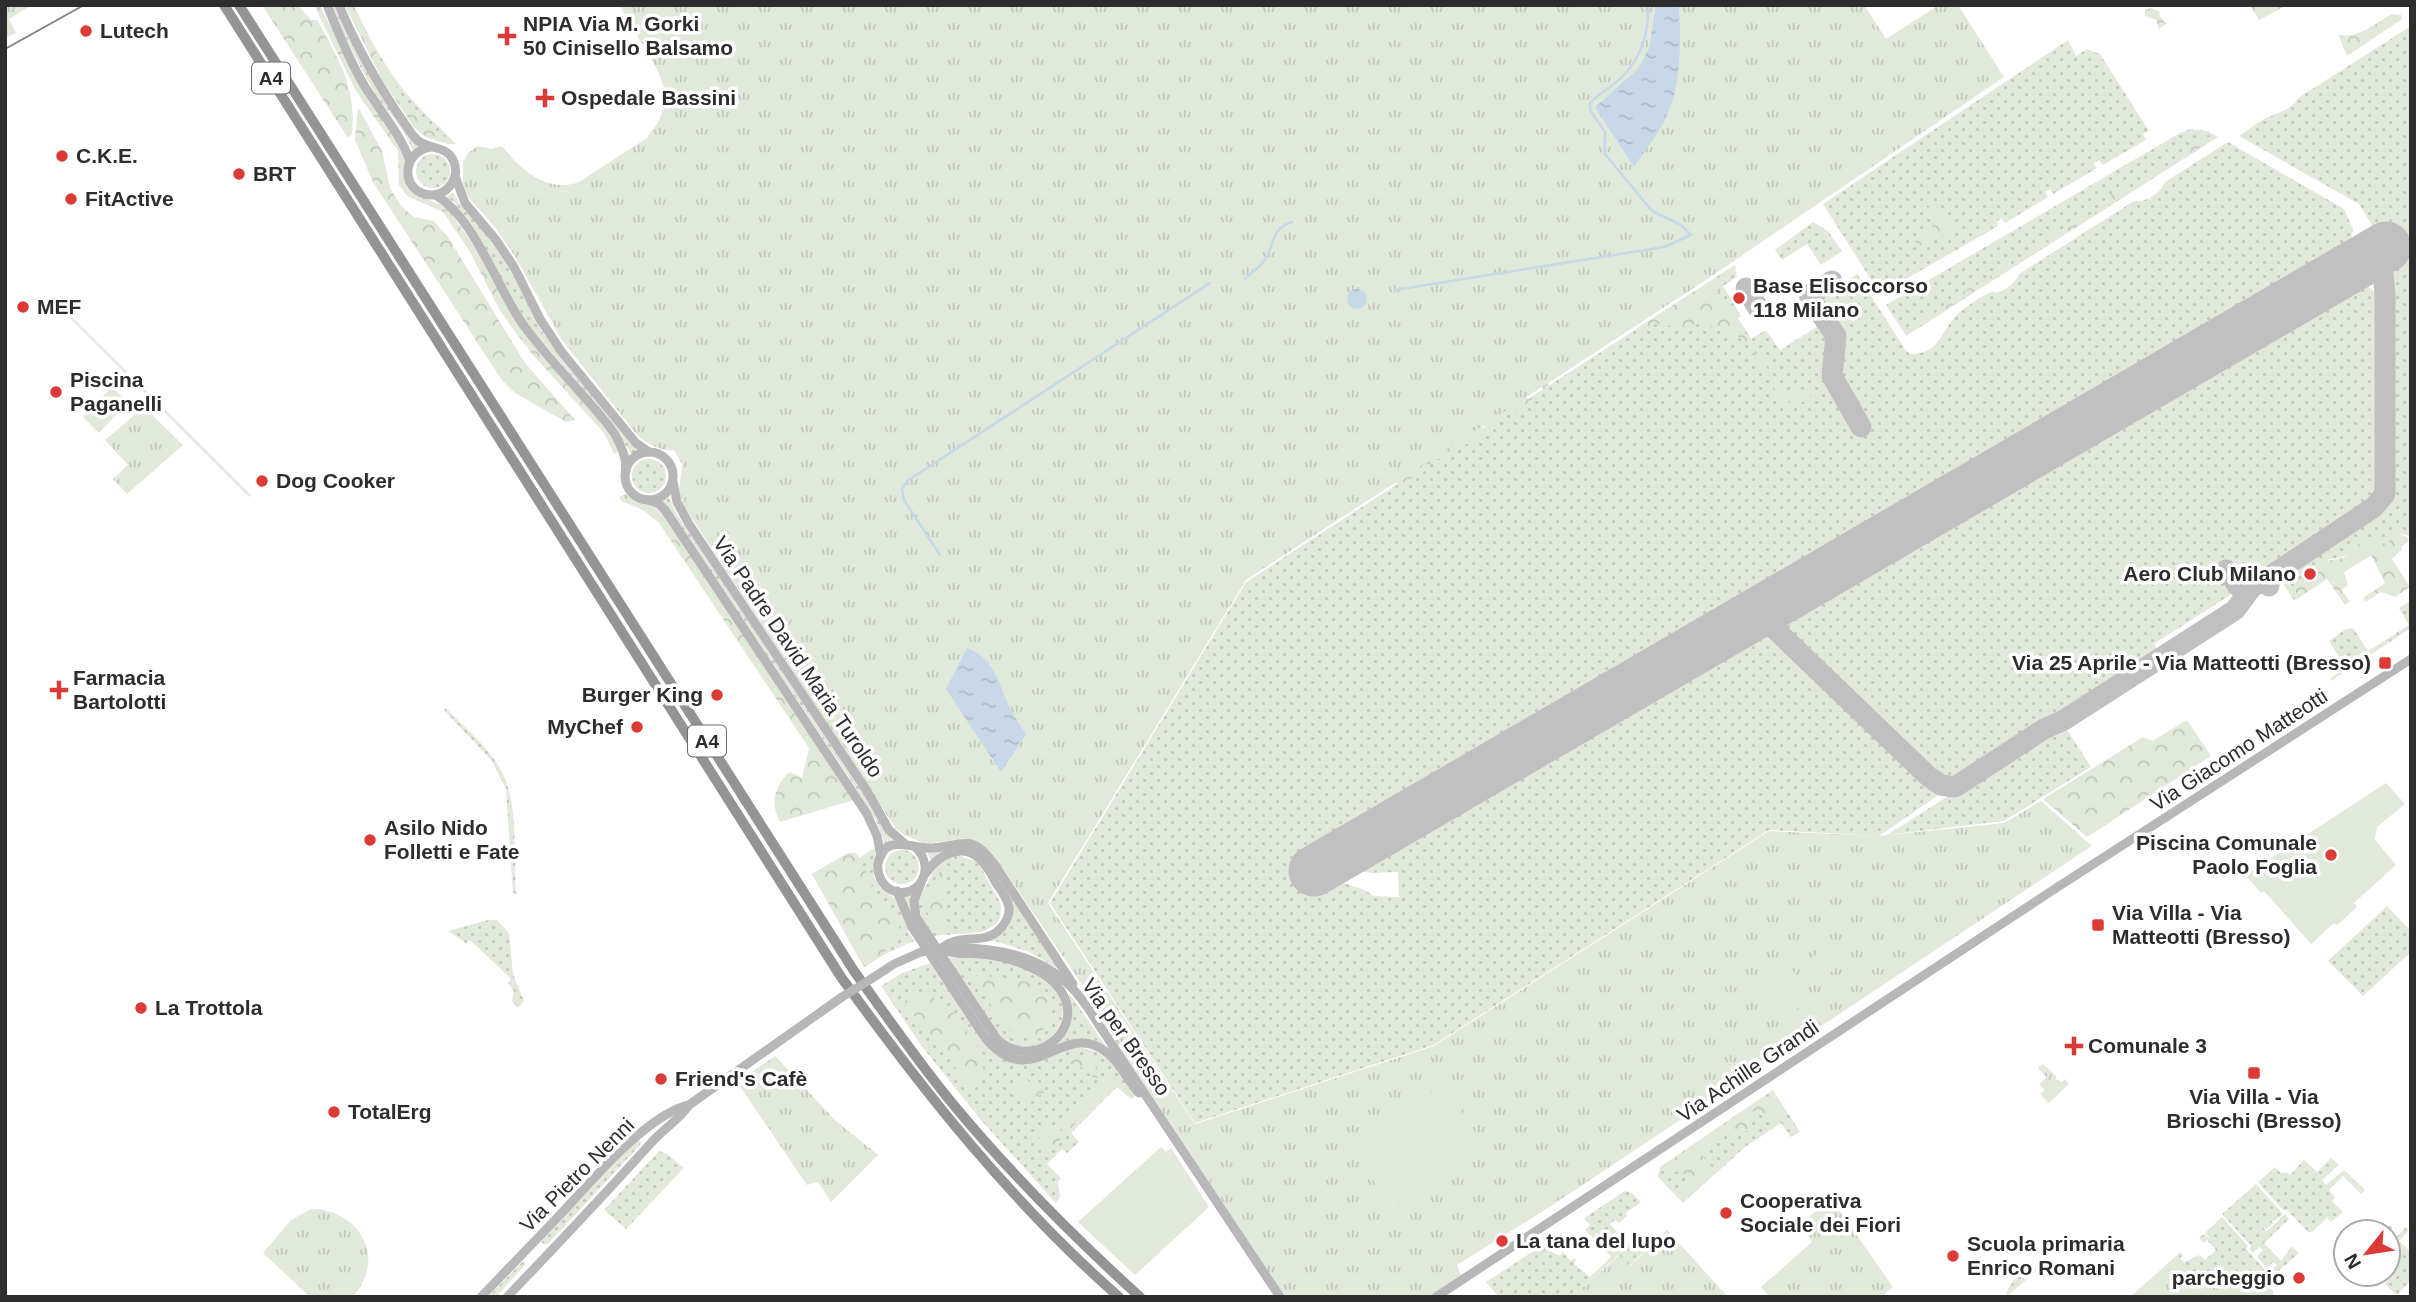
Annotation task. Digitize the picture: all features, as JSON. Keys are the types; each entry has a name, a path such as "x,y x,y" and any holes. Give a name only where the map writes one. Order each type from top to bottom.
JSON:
{"highway":[{"name":"A4","path":"224,5 841,977 946,1117 1019,1199 1083,1265 1119,1297"},
{"name":"A4","path":"239,5 854,971 965,1118 1029,1191 1140,1297"}],"street":[{"path":"327,5 364,85 394,130 410,161"},
{"path":"339,5 350,33 376,81 418,141 431,147"},
{"path":"435,195 448,188 455,176 456,166 450,155 438,147 431,147 418,151 410,161 410,182 421,192 446,200 463,221 523,323 610,427 622,450 627,484 631,492 648,500 666,494 673,482 673,470 668,460 636,443 561,351 540,319 514,267 466,203 455,176"},
{"path":"626,471 632,459 649,452"},
{"name":"Via Padre David Maria Turoldo","path":"673,482 677,502 689,524 867,792 889,830 910,845"},
{"name":"Via Padre David Maria Turoldo","path":"648,500 659,504 665,510 867,814 877,836 881,856"},
{"name":"Via Giacomo Matteotti","path":"2050,892 2411,659"},
{"path":"910,845 925,860 923,878 914,901 916,917 997,1039 1009,1048 1022,1052 1043,1049 1057,1038 1065,1022 1066,1007 1062,992 1050,980 1024,965 981,954 950,953 942,948 950,941 993,935 1007,919 1009,907 981,860 968,852 959,851 941,856 923,878 908,891 897,891 888,887 880,878 878,867 881,856 890,847 910,845 935,848 960,842 984,852 1083,1000"},
{"path":"897,891 912,927 986,1039 998,1051 1015,1059 1033,1060 1070,1045 1095,1046 1113,1058 1129,1083 1157,1113"},
{"name":"Via Achille Grandi","path":"1455,1285 2050,892"},
{"name":"Via per Bresso","path":"660,1133 690,1105 767,1048 894,964 921,952 942,948 969,947 1020,956 1062,979 1083,1000 1280,1297"},
{"name":"Via per Bresso","path":"652,1126 679,1107 690,1105"},
{"name":"Via Pietro Nenni","path":"481,1297 619,1153 652,1126"},
{"name":"Via Pietro Nenni","path":"507,1297 660,1133"},
{"path":"1436,1297 1455,1285"},
{"path":"1447,1297 1453,1292 1455,1285"}],"green space":[{"path":"5,5 32,5 9,19 16,33 5,38"},
{"path":"262,5 298,5 311,20 317,20 339,61 349,88 353,117 352,134 348,138"},
{"path":"314,5 320,5 357,81 400,144 406,160 404,170 417,195 447,207 477,250 528,339 594,413 620,451 614,454 604,433 513,329 499,309 470,252 443,212 407,196 399,185 398,151 356,91"},
{"path":"331,5 334,5 371,79 420,146 413,151 370,84"},
{"path":"345,5 354,5 399,84 456,144 426,137 414,127 383,81"},
{"path":"345,5 353,5 374,50 412,113 417,115 428,130 456,144 426,137 414,127 383,81"},
{"path":"619,5 1864,5 1886,39 1939,5 1958,5 2004,77 1709,278 1246,580 1048,903 1195,1124 1434,1046 1769,831 1879,836 2004,823 2041,801 2092,846 1551,1206 1457,1265 1461,1275 1428,1297 1285,1297 1091,1004 1081,983 993,854 979,843 964,838 926,844 896,829 684,506 679,491 682,464 674,450 655,447 637,435 562,340 514,255 495,227 468,197 463,184 463,162 468,153 478,146 491,149 502,146 517,163 535,177 556,185 567,185 579,182 647,138 659,121 665,91 658,71"},
{"path":"2250,5 2287,5 2259,20"},
{"path":"2151,8 2159,11 2166,24 2159,29 2156,20 2145,16 2145,10"},
{"path":"2392,14 2401,15 2402,19 2347,56 2338,34 2359,33"},
{"path":"2411,26 2411,536 2398,534 2388,544 2357,545 2345,556 2329,559 2319,572 2315,566 2301,575 2306,581 2295,589 2297,599 2294,600 2280,579 2383,511 2392,499 2395,483 2393,260 2359,204 2239,136 2264,119 2287,109 2298,98"},
{"path":"2068,40 2076,56 2087,49 2100,54 2149,131 2143,134 2146,140 2103,165 2099,160 2094,164 2097,168 2053,194 2050,189 2045,192 2048,197 2045,199 2005,223 2002,218 1997,221 1998,226 1880,294 1823,204"},
{"path":"358,107 382,151 390,188 401,206 414,217 434,221 448,237 525,363 575,420 566,422 515,393 501,379 373,182 355,140"},
{"path":"2190,129 2207,131 2218,137 1906,336 1886,305"},
{"path":"2212,136 2215,138 1909,333 1910,327 1927,315 1931,316 1969,288 1978,285 1979,281 2002,271 2003,265 2011,265 2023,257 2022,254 2029,254 2053,239 2053,234 2101,209 2111,194 2130,190 2139,181 2156,173 2157,169 2162,170 2192,151 2189,148 2200,144 2201,139"},
{"path":"2228,142 2344,209 2353,229 2351,240 2344,249 1306,856 1323,886 1335,880 1365,890 1374,896 1399,897 1398,872 1371,873 1353,870 1765,628 1940,794 1879,836 1769,830 1434,1045 1195,1123 1050,903 1246,582 1735,265 1737,277 1723,286 1751,339 1764,331 1767,332 1780,350 1818,326 1823,326 1831,321 1819,301 1838,288 1847,286 1857,274 1905,349 1910,354 1921,353 1935,345 1954,318 1971,304 1991,292 2005,289 2019,274 2134,201 2152,197 2165,182"},
{"path":"433,154 445,159 450,171 445,183 433,188 421,183 416,171 421,159"},
{"path":"453,192 506,262 541,330 638,451 632,455 608,417 527,324 471,224 454,202 446,197"},
{"path":"1928,203 1934,203 1940,207 1942,214 1963,226 1961,232 1934,237 1926,247 1916,243 1915,239 1920,233 1930,232 1932,227 1933,220"},
{"path":"1813,222 1828,231 1842,251 1821,265 1807,244 1782,260 1775,250"},
{"path":"1712,280 1789,403 1795,399 1793,395 1797,389 1808,390 1811,396 1795,406 1785,406 1744,339 1703,323 1678,327 1657,324 1646,328 1639,327"},
{"path":"2360,284 2372,290 2377,302 2378,480 2374,497 2154,644 2158,651 1954,783 1941,778 1901,747 1801,651 1803,648 1777,622"},
{"path":"69,314 251,495 249,497 68,316"},
{"path":"1547,381 1550,388 1537,394 1516,411 1486,428 1479,422 1523,394 1528,399 1543,389 1541,384"},
{"path":"112,387 128,402 99,433 83,417"},
{"path":"144,407 183,445 127,494 113,479 128,465 105,440"},
{"path":"1478,423 1485,429 1472,442 1450,451 1445,459 1437,459 1426,467 1424,472 1418,472 1410,480 1392,483"},
{"path":"649,459 661,464 666,476 661,488 649,493 637,488 632,476 637,464"},
{"path":"626,494 663,514 854,800 780,822 775,809 777,789 790,772 802,778 809,748 659,523 643,510 621,501 619,497"},
{"path":"669,497 676,513 861,789 892,840 885,844 876,820 848,776 662,502"},
{"path":"2393,535 2407,537 2409,541 2392,559 2410,587 2395,597 2381,592 2366,602 2363,598 2385,583 2371,555 2344,572 2348,585 2341,590 2350,601 2345,605 2327,579 2297,599 2295,589 2322,568 2319,564 2321,562 2343,558 2367,537 2382,538 2382,543 2387,544"},
{"path":"2411,600 2411,628 2331,681 2331,678 2346,668 2329,641 2346,629 2353,628 2368,651 2409,625 2399,608"},
{"path":"446,708 492,756 508,786 513,816 516,894 513,893 506,789 491,760 444,710"},
{"path":"2187,720 2211,756 2087,837 2043,799 2143,737 2152,741"},
{"path":"2063,723 2091,767 2004,821 1887,835"},
{"name":"Piscina Comunale Paolo Foglia","path":"2386,783 2405,804 2377,827 2375,840 2396,865 2354,903 2357,907 2311,944 2264,891 2261,893 2245,875"},
{"path":"962,846 980,851 991,863 1062,971 1029,952 992,940 1009,924 1013,907 1003,884 979,855 961,848 952,849 931,862 927,851"},
{"path":"876,847 874,877 882,889 897,900 914,941 864,967 812,874 848,853 856,853 859,858"},
{"path":"902,850 914,855 919,867 914,879 902,884 890,879 885,867 890,855"},
{"path":"848,853 856,853 872,884 870,891 892,915 902,932 890,940 885,954 864,967 812,874"},
{"path":"958,855 978,862 999,900 1000,918 995,925 982,932 933,936 919,914 919,903 937,866"},
{"path":"945,866 950,866 944,883 945,919 942,931 928,925 933,922 928,915 927,904 922,904 922,899"},
{"path":"913,894 911,906 1010,1052 1022,1055 1046,1051 1070,1012 1069,993 1109,1051 1095,1043 1023,1058 1010,1054 994,1043 914,924 903,897"},
{"path":"2387,906 2411,931 2411,952 2363,996 2328,961"},
{"path":"497,920 509,933 513,974 524,1001 518,1008 512,1001 514,991 508,983 511,979 470,940 466,943 448,931"},
{"path":"1823,950 1836,968 1824,977 1811,958"},
{"path":"975,956 1026,968 1042,976 1057,990 1063,1005 1062,1020 1055,1033 1044,1043 1030,1048 1016,1047 997,1033 948,958"},
{"path":"1785,958 1811,1000 1779,1020 1753,978"},
{"path":"930,963 983,1040 1030,1063 1065,1050 1089,1049 1099,1053 1115,1067 1136,1096 1131,1099 1117,1087 1071,1133 1079,1142 1067,1153 1062,1149 1047,1164 1061,1178 1058,1182 1060,1197 1056,1203 980,1119 923,1048 881,986 902,973"},
{"path":"972,975 1018,980 1041,988 1050,1004 1048,1022 1043,1030 1027,1037 1011,1031"},
{"path":"907,992 925,993 949,1007 986,1058 974,1086 967,1082 905,1004"},
{"path":"1069,1054 1091,1057 1100,1077 1094,1078 1083,1068 1069,1063"},
{"path":"775,1056 836,1121 878,1155 831,1202 818,1182 807,1185 737,1082"},
{"path":"2043,1064 2056,1079 2062,1082 2065,1079 2069,1084 2049,1103 2040,1094 2045,1090 2039,1084 2047,1078 2038,1068"},
{"path":"1022,1078 1041,1083 1044,1093 1025,1101 1014,1097"},
{"path":"1109,1078 1115,1081 1071,1128 1064,1123"},
{"path":"1443,1085 1484,1145 1391,1207 1351,1147"},
{"path":"1773,1090 1800,1132 1791,1137 1781,1123 1745,1147 1683,1203 1658,1177 1660,1167"},
{"path":"1761,1100 1777,1100 1785,1110 1779,1121 1769,1122 1759,1111 1751,1110 1748,1131 1718,1135 1701,1150 1713,1168 1688,1196 1680,1195 1679,1187 1686,1180 1686,1175 1667,1172 1664,1169 1666,1165"},
{"path":"1053,1127 1064,1132 1055,1149 1040,1144 1038,1132"},
{"path":"637,1141 641,1141 640,1145 547,1245 542,1243 541,1239"},
{"path":"1161,1147 1166,1152 1171,1148 1209,1207 1135,1275 1078,1222"},
{"path":"659,1151 684,1168 626,1229 604,1210"},
{"path":"2331,1158 2339,1165 2322,1180 2326,1185 2344,1170 2365,1190 2361,1194 2343,1176 2329,1190 2335,1197 2332,1201 2343,1212 2332,1218 2331,1222 2327,1218 2312,1232 2308,1232 2287,1210 2283,1210 2258,1182 2275,1167 2281,1173 2290,1175 2304,1160 2317,1172"},
{"path":"2256,1184 2283,1214 2275,1221 2271,1220 2273,1223 2267,1229 2263,1226 2266,1232 2285,1214 2289,1219 2264,1243 2281,1261 2292,1246 2299,1253 2274,1275 2270,1271 2277,1265 2273,1262 2267,1268 2257,1257 2263,1250 2259,1247 2253,1253 2249,1249 2251,1246 2222,1214"},
{"path":"1625,1191 1632,1193 1641,1202 1626,1213 1627,1216 1619,1223 1615,1220 1610,1224 1634,1250 1640,1246 1645,1251 1629,1266 1618,1255 1582,1288 1589,1297 1499,1297 1486,1282 1543,1245 1560,1256 1563,1252 1571,1261 1574,1258 1574,1264 1590,1277 1611,1257 1585,1230 1590,1225 1584,1218"},
{"path":"1832,1200 1893,1287 1881,1297 1770,1297 1761,1287 1812,1242 1800,1223"},
{"path":"311,1209 328,1211 343,1218 355,1227 363,1239 368,1253 368,1268 363,1283 352,1297 310,1297 263,1253 291,1220"},
{"path":"2222,1217 2272,1277 2257,1292 2186,1271 2174,1258 2180,1252 2183,1255 2180,1258 2184,1262 2200,1255 2205,1260 2216,1250 2207,1240 2204,1243 2199,1238 2204,1234 2211,1239 2205,1233"},
{"path":"2406,1227 2409,1230 2402,1238 2402,1231"},
{"path":"1667,1230 1728,1297 1589,1297 1581,1289 1619,1255 1630,1266"},
{"path":"2402,1244 2411,1249 2411,1280 2397,1295 2389,1288 2402,1288"},
{"path":"2174,1258 2186,1271 2257,1292 2266,1284 2273,1291 2273,1297 2130,1297"},
{"path":"523,1261 526,1264 496,1297 488,1297"},
{"path":"2033,1267 2039,1269 2006,1297 2015,1279"}],"water":[{"path":"1656,5 1679,5 1680,49 1675,93 1665,120 1634,167 1595,107 1639,68 1649,48"},
{"path":"1357,289 1364,292 1367,299 1364,306 1357,309 1350,306 1347,299 1350,292"},
{"path":"967,648 991,666 1011,710 1026,734 1001,772 946,689"}],"waterway":[{"path":"1395,290 1664,247 1691,235 1681,225 1652,211 1605,154 1605,132 1590,110 1590,103 1621,78 1636,59 1646,33 1648,5"},
{"path":"1245,279 1264,261 1277,232 1292,222"},
{"path":"940,555 904,500 902,489 907,481 1210,283"}],"taxiway":[{"path":"2269,586 2269,577 2374,507 2385,494 2385,294 2383,274 2372,254"},
{"path":"1832,281 1812,293 1810,298 1836,336 1832,376 1861,427"},
{"path":"1746,288 1758,308"},
{"path":"2226,570 2238,586 2252,587"},
{"path":"1757,612 1929,777 1941,785 1955,787 2235,610 2252,587 2269,577"}],"runway":[{"path":"1314,871 2386,247"}],"tram line":[{"path":"5,49 84,5"}],"place":[{"name":"Lutech","path":"86,31"},
{"name":"NPIA Via M. Gorki 50 Cinisello Balsamo","path":"507,36"},
{"name":"Ospedale Bassini","path":"545,98"},
{"name":"C.K.E.","path":"62,156"},
{"name":"BRT","path":"239,174"},
{"name":"FitActive","path":"71,199"},
{"name":"Base Elisoccorso 118 Milano","path":"1739,298"},
{"name":"MEF","path":"23,307"},
{"name":"Piscina Paganelli","path":"56,392"},
{"name":"Dog Cooker","path":"262,481"},
{"name":"Aero Club Milano","path":"2310,574"},
{"name":"Via 25 Aprile - Via Matteotti (Bresso)","path":"2385,663"},
{"name":"Farmacia Bartolotti","path":"59,690"},
{"name":"Burger King","path":"717,695"},
{"name":"MyChef","path":"637,727"},
{"name":"Asilo Nido Folletti e Fate","path":"370,840"},
{"name":"Piscina Comunale Paolo Foglia","path":"2331,855"},
{"name":"Via Villa - Via Matteotti (Bresso)","path":"2098,925"},
{"name":"La Trottola","path":"141,1008"},
{"name":"Comunale 3","path":"2074,1046"},
{"name":"Via Villa - Via Brioschi (Bresso)","path":"2254,1073"},
{"name":"Friend's Cafè","path":"661,1079"},
{"name":"TotalErg","path":"334,1112"},
{"name":"Cooperativa Sociale dei Fiori","path":"1726,1213"},
{"name":"La tana del lupo","path":"1502,1241"},
{"name":"Scuola primaria Enrico Romani","path":"1953,1256"},
{"name":"parcheggio","path":"2299,1278"}]}
